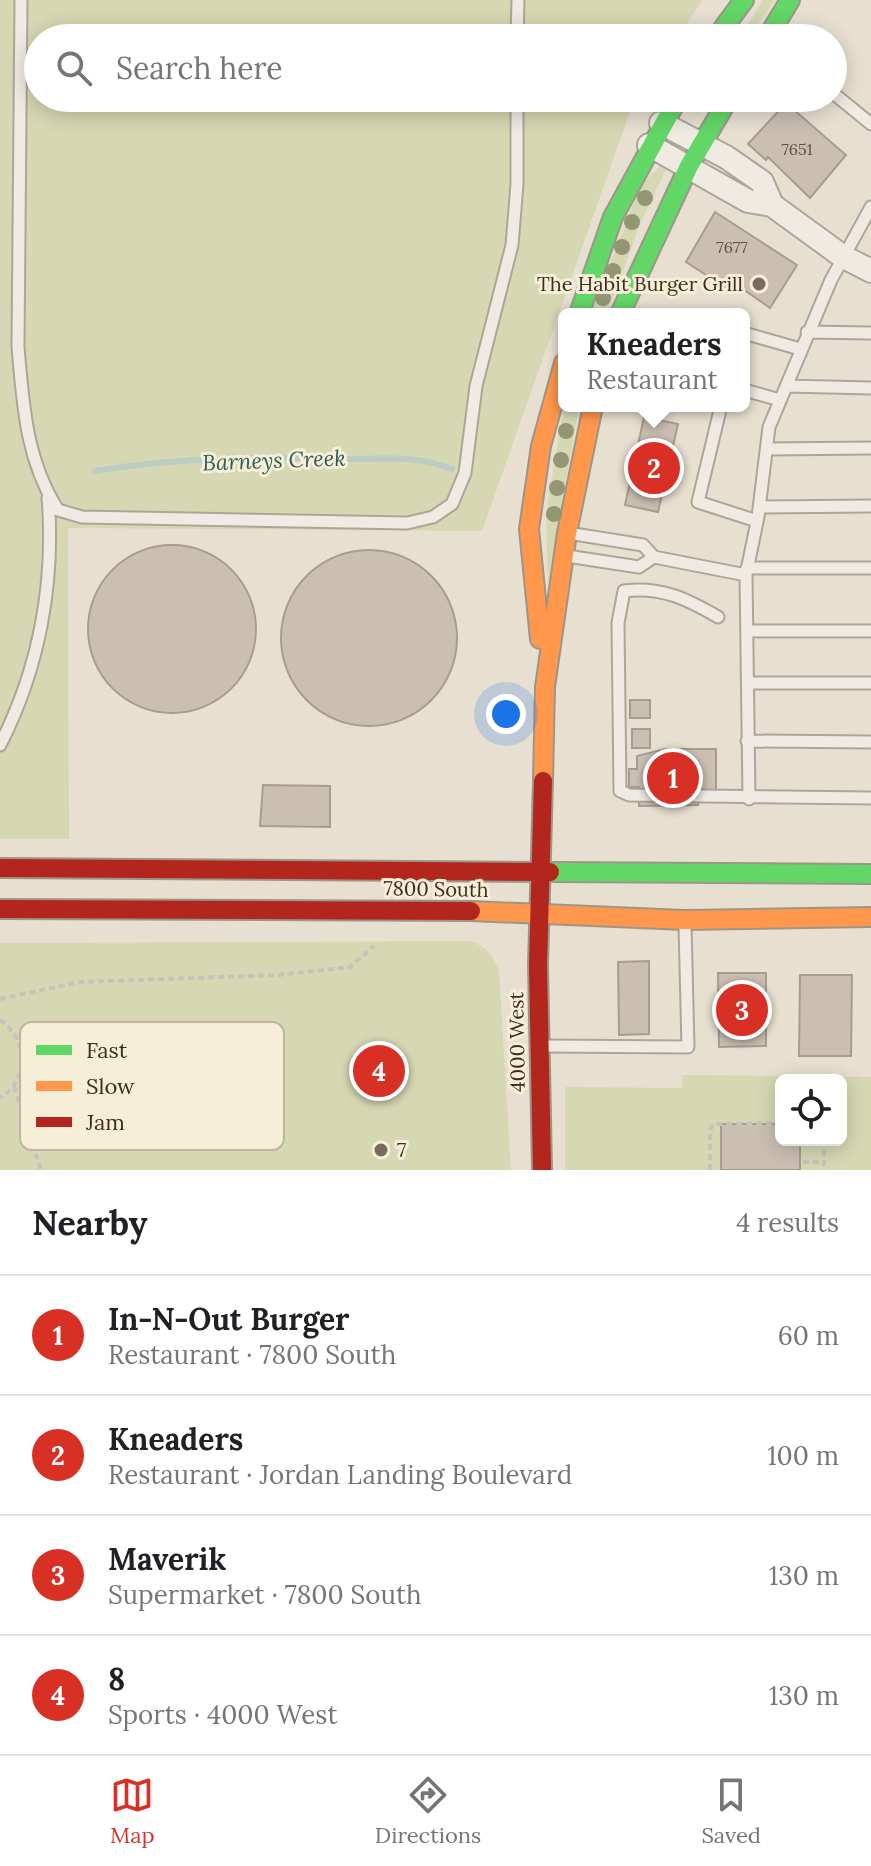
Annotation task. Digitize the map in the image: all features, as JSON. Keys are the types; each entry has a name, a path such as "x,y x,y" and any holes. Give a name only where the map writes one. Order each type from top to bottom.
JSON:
{"main road":[{"path":"726,24 744,0"},
{"path":"775,24 790,0"},
{"path":"581,308 613,217 668,112"},
{"path":"623,308 689,166 720,112"},
{"path":"545,687 529,529 541,446 558,385"},
{"path":"545,687 567,533 592,412"},
{"name":"4000 West","path":"542,1170 538,1046 539,870 545,687"},
{"name":"7800 South","path":"0,868 871,874"},
{"name":"7800 South","path":"0,909 539,913 685,920 871,917"}],"street":[{"path":"661,123 726,157 762,182 772,205"},
{"path":"649,145 748,201 772,205 842,256 871,271"}],"lane":[{"path":"21,0 18,347 26,436 48,494 58,510 82,517 407,523 433,517 452,504 459,494 472,409 512,245 517,184 517,112"},
{"path":"517,24 518,0"},
{"path":"847,104 871,124"},
{"path":"749,799 746,572 760,507 769,427 842,256 871,209"},
{"path":"807,332 871,333"},
{"path":"750,335 800,349"},
{"path":"786,386 871,388"},
{"path":"750,392 780,400"},
{"path":"720,412 698,502 757,521"},
{"path":"767,449 871,448"},
{"path":"0,745 28,681 43,619 51,529 48,494"},
{"path":"760,507 871,506"},
{"path":"567,533 643,545 654,557 746,572 871,568"},
{"path":"565,556 639,567 654,557"},
{"path":"718,617 681,596 646,588 624,591 618,623 620,791 629,795 749,799 871,798"},
{"path":"747,631 871,631"},
{"path":"748,683 871,683"},
{"path":"747,741 871,742"},
{"path":"538,1046 688,1047 685,920"}],"path":[{"path":"0,999 79,982 278,975 350,967 374,946"},
{"path":"0,1020 17,1036 20,1044"},
{"path":"0,1098 14,1087 20,1070"},
{"path":"14,1087 20,1105"},
{"path":"710,1170 710,1130 713,1124 775,1123"},
{"path":"824,1146 824,1170"},
{"path":"34,1150 41,1170"},
{"path":"803,1162 824,1162"}],"green space":[{"path":"0,0 702,0 687,24 24,24 24,112 630,112 561,308 558,308 558,316 482,531 68,528 69,839 0,839"},
{"path":"763,0 775,0 759,24 748,24"},
{"path":"663,163 666,169 640,224 609,308 592,308 641,185"},
{"path":"563,412 578,412 548,584 546,514"},
{"path":"469,941 488,952 499,970 511,1170 0,1170 0,943"},
{"path":"683,1075 775,1076 775,1146 847,1146 847,1077 871,1077 871,1170 565,1170 565,1087 681,1088"}],"building":[{"path":"778,112 796,112 846,155 810,198 768,157 766,160 748,144"},
{"path":"715,212 797,265 770,308 730,280 726,288 686,262"},
{"path":"644,417 678,424 658,512 625,505"},
{"path":"172,545 204,552 219,559 231,570 242,582 249,597 256,629 249,661 242,676 231,688 219,699 204,706 172,713 140,706 125,699 113,688 102,676 95,661 88,629 95,597 102,582 113,570 125,559 140,552"},
{"path":"369,550 403,557 431,576 450,604 457,638 450,672 431,700 403,719 369,726 335,719 307,700 288,672 281,638 288,604 307,576 335,557"},
{"path":"630,700 650,700 650,718 630,718"},
{"path":"632,729 650,729 650,748 632,748"},
{"path":"665,749 716,749 716,791 639,792 639,787 629,787 629,769 637,769 637,756"},
{"path":"263,785 330,786 330,827 260,826"},
{"path":"698,791 698,805 639,806 639,792"},
{"path":"649,961 649,1034 619,1035 618,962"},
{"path":"718,973 766,973 766,1046 719,1047"},
{"path":"800,975 852,975 851,1056 799,1056"},
{"path":"721,1124 775,1124 775,1146 800,1146 800,1170 721,1170"}],"waterway":[{"name":"Barneys Creek","path":"95,471 183,461 271,458 392,458 452,469"}],"traffic: fast":[{"path":"726,24 744,0"},
{"path":"775,24 790,0"},
{"path":"581,308 613,217 670,112"},
{"path":"623,308 689,166 721,112"},
{"path":"550,872 871,874"}],"traffic: slow":[{"path":"540,639 529,529 541,446 558,385"},
{"path":"543,781 545,687 567,533 592,412"},
{"path":"471,911 685,920 871,917"}],"traffic: jam":[{"path":"542,1170 538,965 543,781"},
{"path":"0,868 550,872"},
{"path":"0,909 471,911"}],"place":[{"name":"The Habit Burger Grill","path":"759,284"},
{"name":"Kneaders","path":"654,468"},
{"name":"In-N-Out Burger","path":"673,778"},
{"name":"Maverik","path":"742,1010"},
{"name":"8","path":"379,1071"},
{"name":"7","path":"381,1150"}]}
